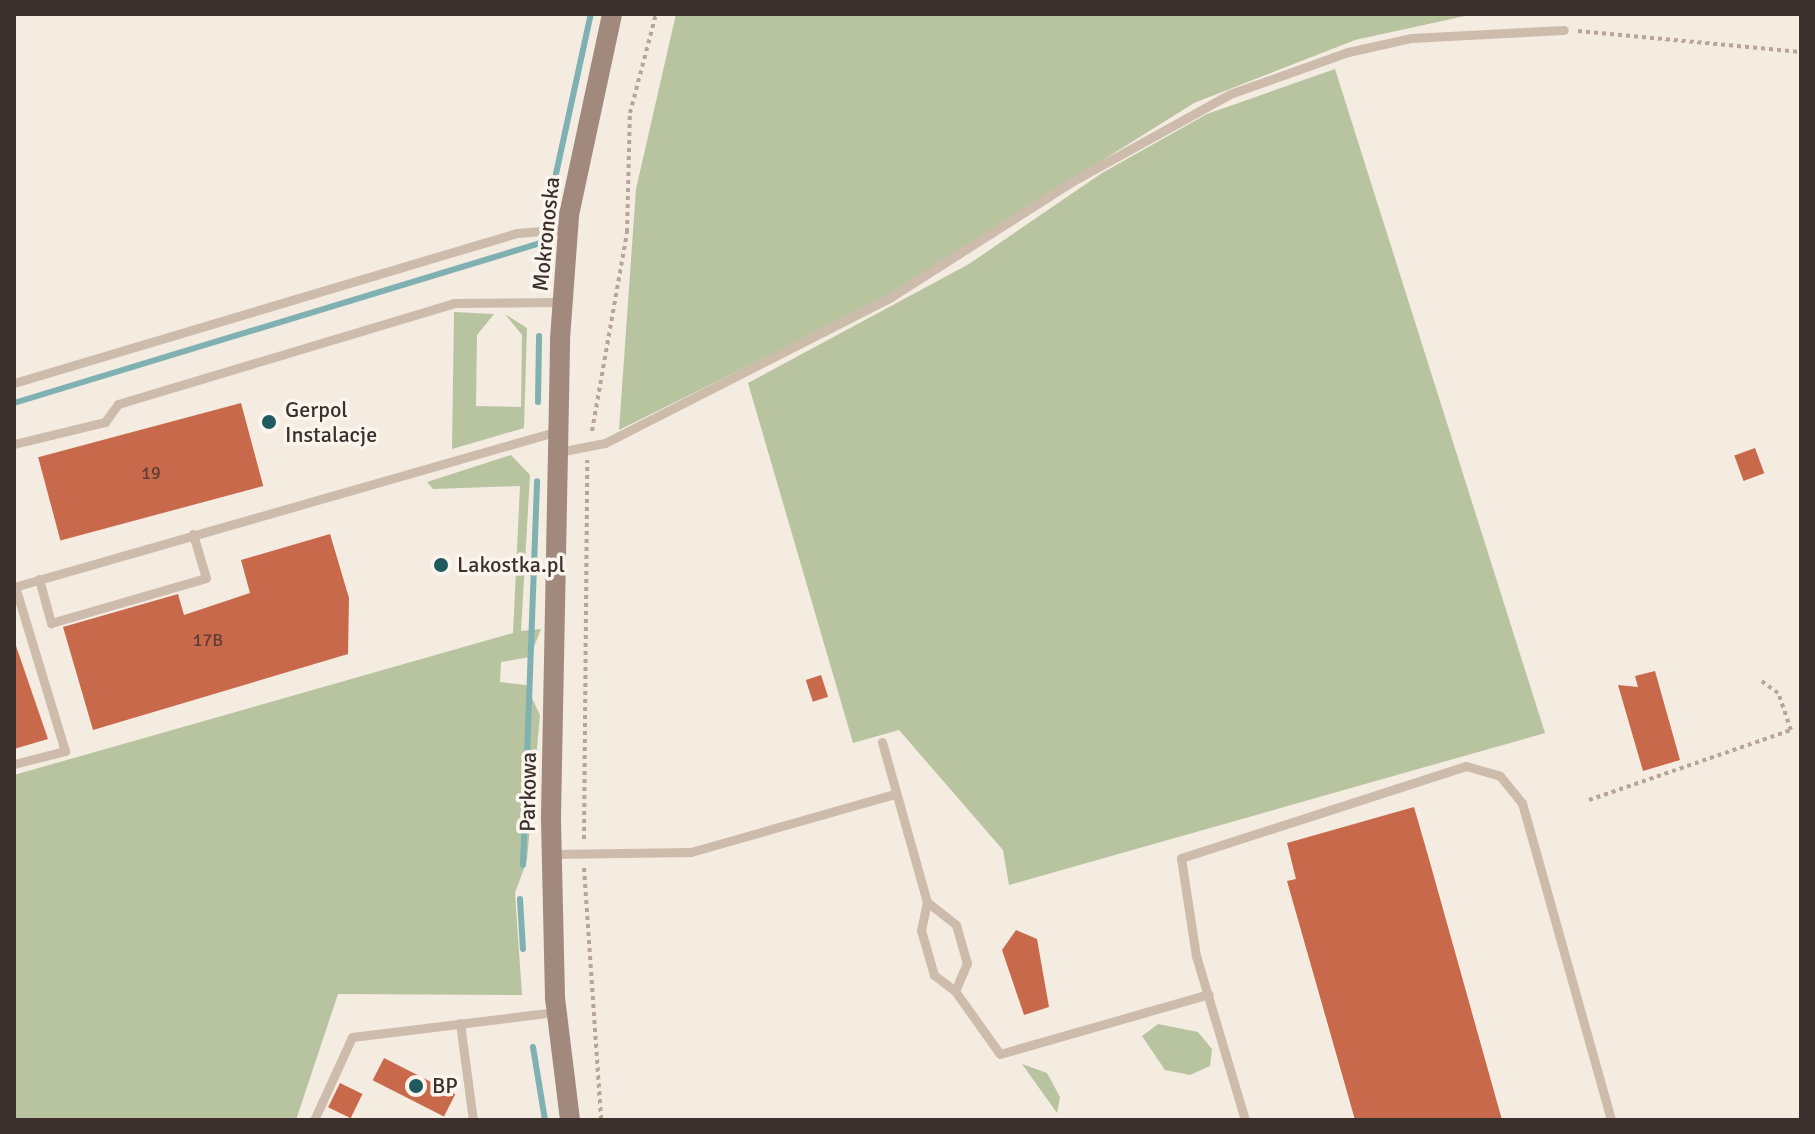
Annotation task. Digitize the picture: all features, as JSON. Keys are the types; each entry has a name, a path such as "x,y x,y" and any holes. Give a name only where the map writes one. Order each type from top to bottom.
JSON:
{"main road":[{"name":"Mokronoska","path":"558,458 562,302 568,229 612,14"},
{"name":"Parkowa","path":"558,458 552,854 556,1012 570,1120"}],"lane":[{"path":"558,458 588,450 891,297 1086,173 1230,94 1348,52 1411,38 1564,30"},
{"path":"14,383 517,233 568,229"},
{"path":"14,444 105,422 118,404 454,303 562,302"},
{"path":"14,764 65,751 15,587 558,431"},
{"path":"39,579 51,623 206,578 193,534"},
{"path":"882,742 927,902 921,930 934,975 955,991 1000,1054 1209,994"},
{"path":"1245,1120 1209,994 1181,858 1466,766 1484,767 1522,803 1611,1120"},
{"path":"552,854 691,852 895,794"},
{"path":"927,902 956,925 967,963 955,991"},
{"path":"314,1120 352,1037 556,1012"},
{"path":"460,1023 473,1120"}],"path":[{"path":"584,835 588,450 627,232 630,113 656,14"},
{"path":"1564,30 1801,52"},
{"path":"1589,800 1791,730 1778,693 1760,680"},
{"path":"584,868 601,1120"}],"green space":[{"path":"676,14 1465,16 1355,40 1194,103 870,306 619,430 636,189"},
{"path":"1335,69 1545,733 1009,885 1003,850 899,730 853,743 748,383 969,264 1102,173 1207,114"},
{"path":"454,312 494,314 477,335 476,406 521,407 522,335 505,314 527,328 524,428 452,449"},
{"path":"511,455 530,475 521,631 541,629 530,657 501,662 500,682 526,685 540,715 527,860 515,893 522,995 338,994 296,1120 14,1120 14,775 513,633 520,486 433,489 427,482"},
{"path":"1158,1024 1198,1032 1212,1049 1210,1066 1190,1075 1165,1070 1142,1036"},
{"path":"1022,1064 1047,1073 1060,1097 1057,1113"}],"building":[{"path":"241,403 263,486 60,540 38,457"},
{"path":"1755,448 1764,473 1744,481 1734,456"},
{"path":"330,534 349,598 348,654 93,730 63,627 178,594 184,615 250,593 241,560"},
{"path":"14,640 48,739 14,749"},
{"path":"1655,671 1680,760 1643,771 1618,685 1638,687 1635,676"},
{"path":"821,675 828,697 813,702 806,680"},
{"path":"1414,807 1502,1120 1355,1120 1287,881 1296,879 1287,843"},
{"path":"1016,930 1037,939 1049,1007 1024,1015 1002,950"},
{"path":"384,1058 455,1094 444,1117 373,1080"},
{"path":"340,1083 362,1094 351,1118 328,1107"}],"waterway":[{"path":"547,215 591,14"},
{"path":"14,403 544,242"},
{"path":"542,269 544,248"},
{"path":"538,402 539,336"},
{"path":"523,865 537,481"},
{"path":"520,899 523,949"},
{"path":"533,1047 545,1120"}],"place":[{"name":"Gerpol Instalacje","path":"269,422"},
{"name":"Lakostka.pl","path":"441,565"},
{"name":"BP","path":"416,1086"}]}
